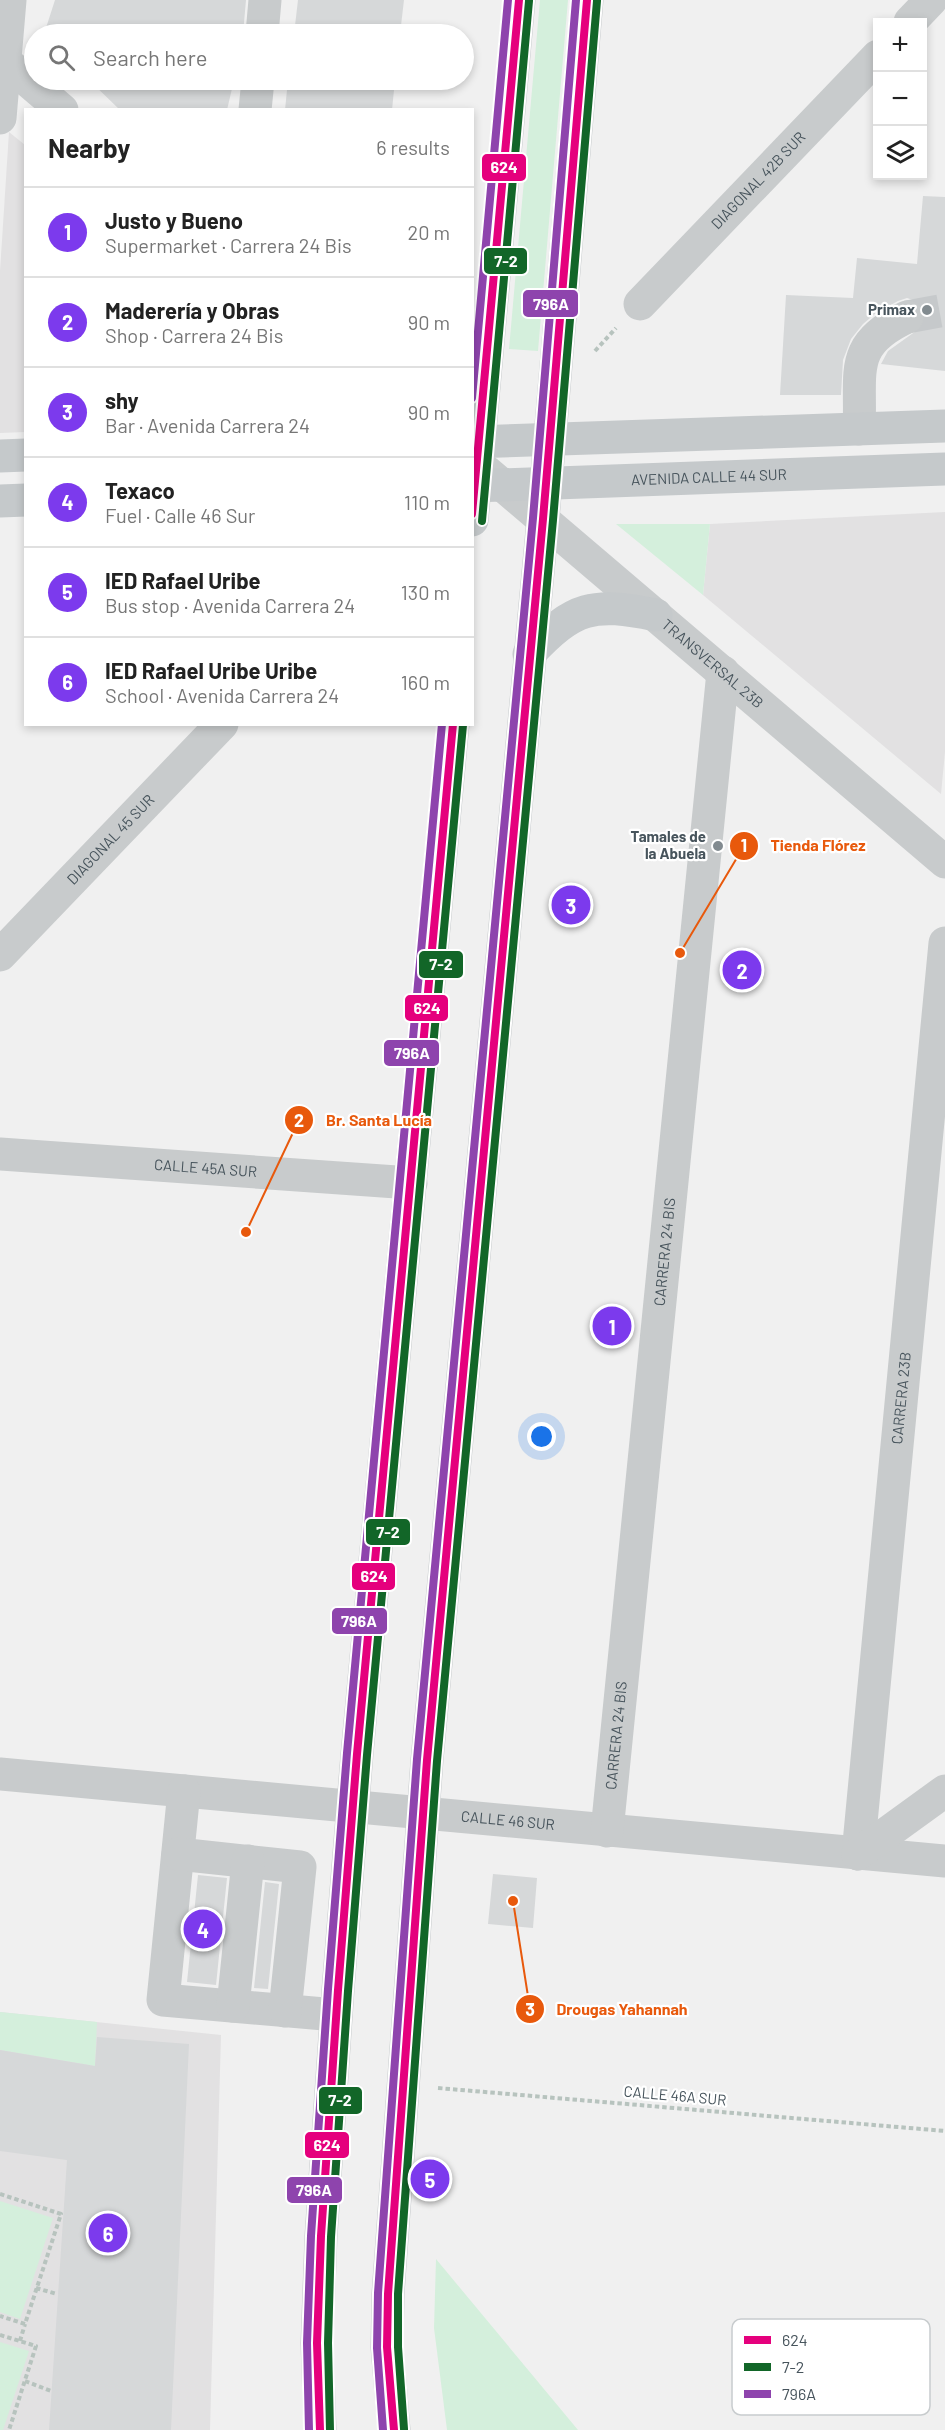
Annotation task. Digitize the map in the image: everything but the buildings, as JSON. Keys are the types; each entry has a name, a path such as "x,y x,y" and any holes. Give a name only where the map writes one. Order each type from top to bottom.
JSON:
{"main road":[{"path":"474,505 519,0"},
{"path":"394,2430 387,2347 388,2294 422,1814 543,519 587,0"},
{"path":"479,466 550,439 945,426"},
{"path":"0,456 24,455"},
{"name":"AVENIDA CALLE 44 SUR","path":"479,466 546,483 945,469"},
{"path":"0,501 24,501"},
{"path":"529,654 554,629 576,614 600,608 625,609 656,615"},
{"path":"320,2430 317,2331 336,2015 353,1807 453,726"}],"street":[{"path":"0,118 3,59 10,0"},
{"path":"263,24 266,0"},
{"path":"914,18 932,0"},
{"path":"3,59 24,77"},
{"name":"DIAGONAL 42B SUR","path":"640,304 873,61"},
{"path":"39,90 60,108"},
{"path":"255,108 257,90"},
{"path":"859,429 861,359 870,341 885,327 908,317"},
{"name":"TRANSVERSAL 23B","path":"479,466 945,862"},
{"name":"CARRERA 24 BIS","path":"608,1831 723,672"},
{"name":"DIAGONAL 45 SUR","path":"0,954 220,726"},
{"name":"CARRERA 23B","path":"858,1854 945,943"},
{"name":"CALLE 45A SUR","path":"0,1154 411,1183"},
{"name":"CALLE 46 SUR","path":"0,1774 945,1861"},
{"path":"184,1791 163,2000 336,2015"},
{"path":"858,1854 945,1791"},
{"path":"178,1854 300,1867 285,2010"},
{"path":"233,2006 248,1861"}],"path":[{"path":"592,354 640,304"},
{"name":"CALLE 46A SUR","path":"402,2085 945,2131"},
{"path":"0,2194 61,2214 20,2341"},
{"path":"36,2288 57,2294"},
{"path":"0,2316 25,2325"},
{"path":"0,2335 36,2346 9,2430"},
{"path":"25,2381 51,2391"}],"shaded area":[{"path":"9,132 24,144 24,432 0,433 0,271"},
{"path":"945,512 945,752 941,794 703,595 710,524"},
{"path":"0,2012 221,2035 210,2430 0,2430"}],"green space":[{"path":"540,0 568,0 538,351 509,349"},
{"path":"616,524 710,524 703,595"},
{"path":"0,2012 97,2022 95,2066 0,2050"},
{"path":"0,2201 53,2218 20,2319 0,2312"},
{"path":"436,2259 578,2430 447,2430 434,2328"},
{"path":"0,2342 29,2351 3,2430 0,2430"}],"tunnel":[{"path":"907,317 945,310"}],"transit line":[{"name":"796A","path":"474,376 508,0"},
{"name":"624","path":"474,492 519,0"},
{"name":"796A","path":"383,2430 377,2348 378,2293 417,1759 533,518 576,0"},
{"name":"624","path":"394,2430 387,2347 388,2294 427,1760 543,519 587,0"},
{"name":"7-2","path":"482,521 529,1"},
{"name":"7-2","path":"404,2429 398,2347 398,2294 437,1761 553,520 597,1"},
{"name":"796A","path":"309,2430 307,2343 311,2236 328,1989 347,1753 442,726"},
{"name":"624","path":"320,2430 317,2343 321,2236 338,1990 357,1754 453,726"},
{"name":"7-2","path":"330,2430 328,2343 331,2237 348,1991 367,1755 463,726"}],"place":[{"name":"Primax","path":"927,310"},
{"name":"Tamales de la Abuela","path":"718,846"},
{"name":"shy","path":"571,905"},
{"name":"Tienda Flórez","path":"680,953"},
{"name":"Maderería y Obras","path":"742,970"},
{"name":"Br. Santa Lucía","path":"246,1232"},
{"name":"Justo y Bueno","path":"612,1326"},
{"name":"Drougas Yahannah","path":"513,1901"},
{"name":"Texaco","path":"203,1929"},
{"name":"IED Rafael Uribe","path":"430,2179"},
{"name":"IED Rafael Uribe Uribe","path":"108,2233"}]}
